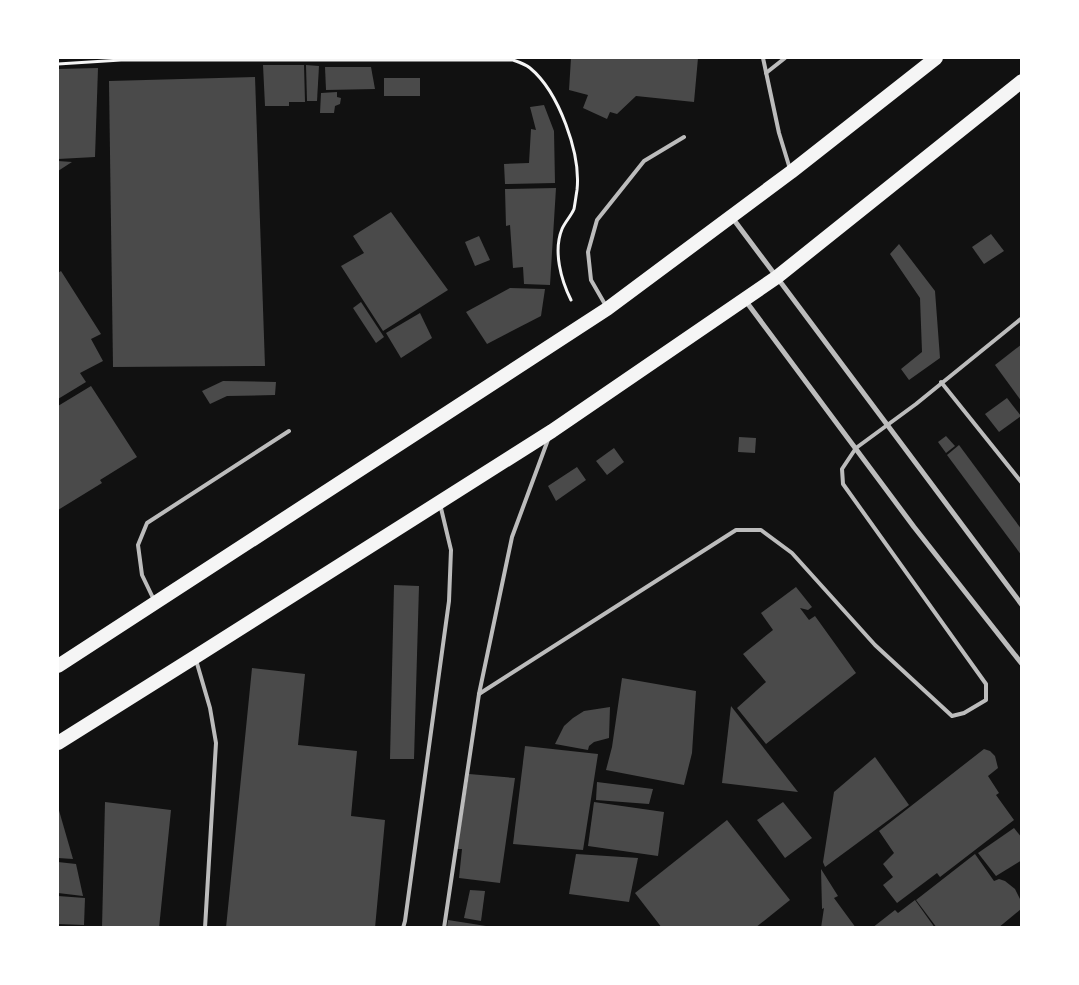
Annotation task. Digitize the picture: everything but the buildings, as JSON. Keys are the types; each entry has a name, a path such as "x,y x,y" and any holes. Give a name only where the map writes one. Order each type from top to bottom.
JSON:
{"highway":[{"path":"58,666 607,309 791,172 936,58"},
{"path":"58,742 552,431 777,277 1022,81"}],"street":[{"path":"731,216 1022,606"},
{"path":"744,299 920,534 1022,664"}],"lane":[{"path":"763,58 779,133 791,172"},
{"path":"766,73 785,58"},
{"path":"607,309 591,280 588,252 597,220 644,161 684,137"},
{"path":"479,694 736,530 761,530 792,553 875,645 952,716 964,713 986,700 986,684 843,484 842,469 856,448 887,426 1022,318"},
{"path":"941,382 1022,483"},
{"path":"155,603 142,575 138,545 147,523 289,431"},
{"path":"444,928 479,694 512,537 552,431"},
{"path":"403,928 406,921 449,602 451,550 440,502"},
{"path":"195,657 210,708 216,743 205,928"}],"path":[{"path":"58,64 121,60 513,60 522,63 530,68 543,83 558,107 570,137 576,159 577,188 574,210 562,230 559,267 564,285 585,324"}]}
